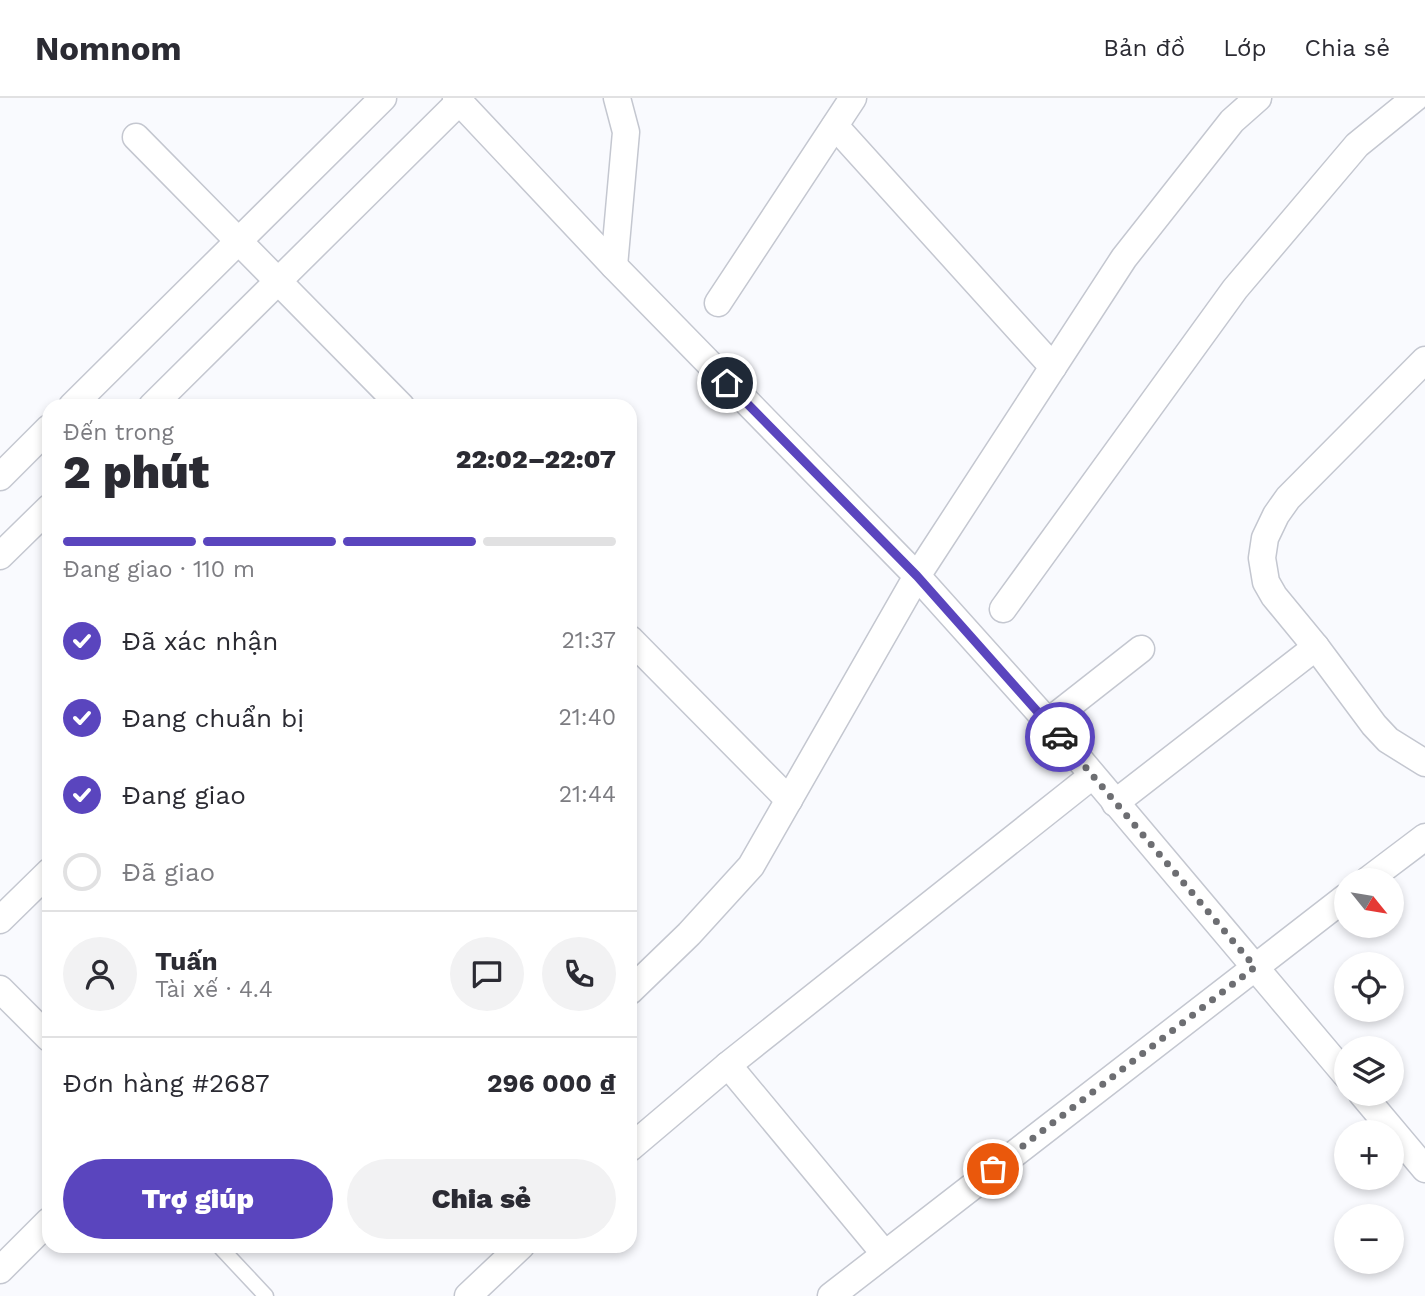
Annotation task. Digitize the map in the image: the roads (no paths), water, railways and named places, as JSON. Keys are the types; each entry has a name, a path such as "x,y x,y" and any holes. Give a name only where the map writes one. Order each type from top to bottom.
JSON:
{"street":[{"path":"79,399 383,98"},
{"path":"614,266 626,132 617,98"},
{"path":"718,303 853,98"},
{"path":"637,984 751,866 917,576 1124,257 1232,121 1258,98"},
{"path":"1003,609 1235,289 1357,145 1415,98"},
{"path":"159,399 457,100 614,266 917,576 1048,722 1334,1061"},
{"path":"835,125 1053,367"},
{"path":"136,137 394,399"},
{"path":"1425,360 1288,498 1276,514 1265,538 1262,558 1266,582 1274,596 1374,725 1388,740 1425,763"},
{"path":"0,477 42,435"},
{"path":"0,556 42,515"},
{"path":"1115,803 1316,647"},
{"path":"1048,722 1142,649"},
{"path":"637,650 789,800"},
{"path":"637,1142 727,1065 1092,776"},
{"path":"1384,868 1425,837"},
{"path":"0,920 42,879"},
{"path":"831,1296 1334,906"},
{"path":"0,989 42,1031"},
{"path":"727,1065 884,1253"},
{"path":"1372,1106 1425,1169"},
{"path":"0,1270 42,1228"},
{"path":"468,1296 514,1253"}],"lane":[{"path":"226,1253 266,1296"}]}
